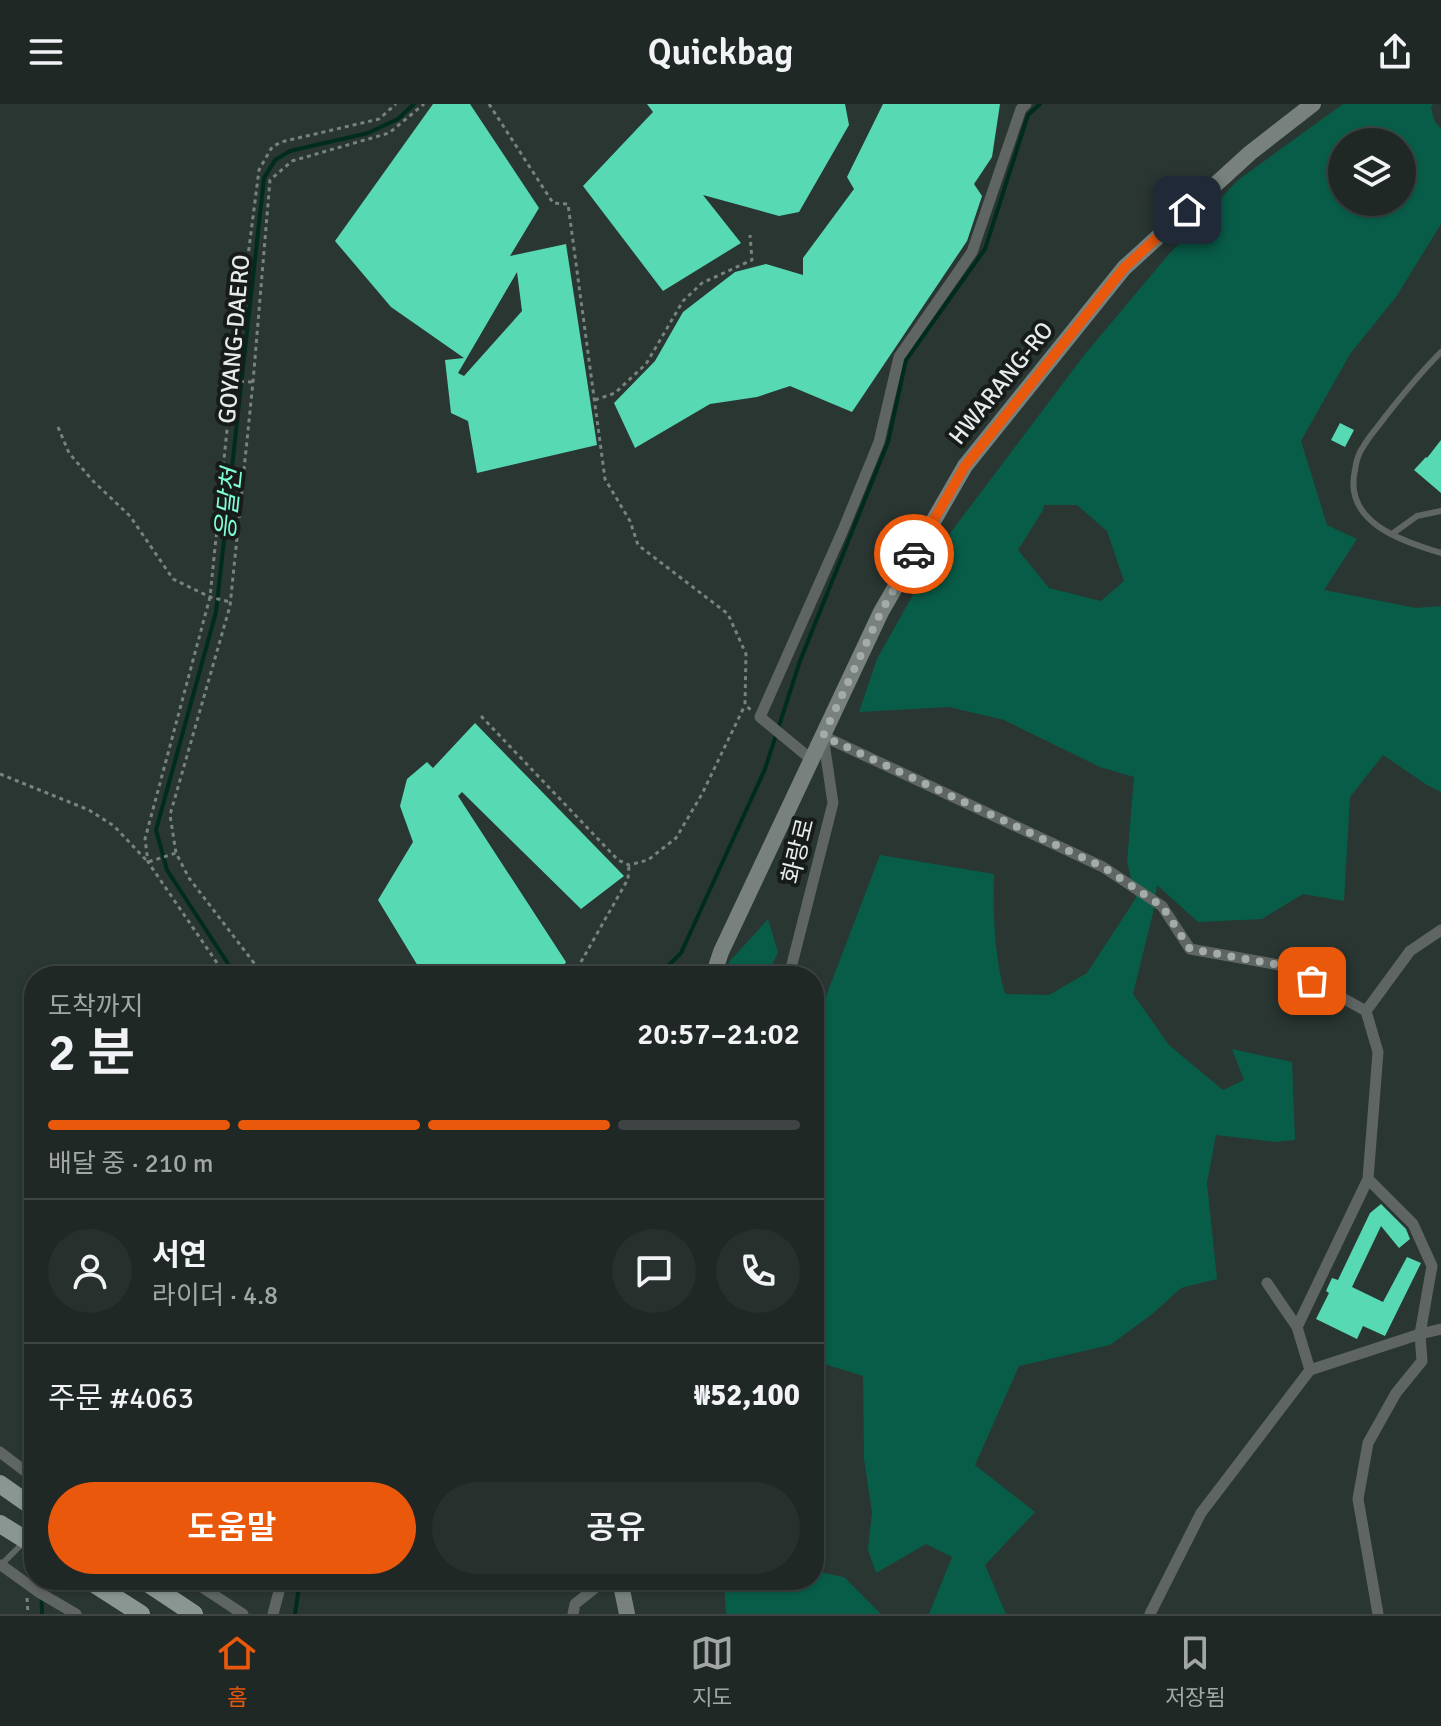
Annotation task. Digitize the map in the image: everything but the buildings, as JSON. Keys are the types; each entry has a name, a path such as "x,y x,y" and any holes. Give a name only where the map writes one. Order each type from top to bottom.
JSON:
{"main road":[{"name":"HWARANG-RO","path":"716,966 881,612 965,466 1124,268 1250,153 1313,104"},
{"path":"0,1484 24,1501"},
{"path":"0,1524 24,1539"},
{"path":"104,1590 141,1614"},
{"path":"158,1590 194,1614"},
{"path":"622,1590 627,1614"}],"street":[{"path":"812,760 760,717 879,442 899,357 972,252 1021,109 1026,104"},
{"path":"823,736 1103,867 1162,906 1190,949 1285,966 1366,1011 1378,1052 1368,1179 1297,1327"},
{"name":"화랑로","path":"792,966 833,803 823,736"},
{"path":"1366,1011 1410,951 1441,930"},
{"path":"1368,1179 1413,1224 1432,1266 1420,1334 1422,1361 1396,1393 1368,1443 1358,1499 1378,1614"},
{"path":"1267,1283 1297,1327 1310,1370"},
{"path":"1150,1614 1201,1513 1310,1370 1441,1329"},
{"path":"0,1452 24,1470"},
{"path":"0,1565 24,1582"},
{"path":"36,1590 76,1614"},
{"path":"204,1590 229,1610 243,1614"},
{"path":"273,1614 279,1590"},
{"path":"573,1614 575,1604 592,1590"}],"lane":[{"path":"1441,352 1407,388 1363,445 1352,490 1360,510 1371,521 1392,534 1441,553"},
{"path":"1392,534 1417,516 1441,511"},
{"path":"0,1565 24,1548"}],"path":[{"name":"GOYANG-DAERO","path":"148,862 145,839 210,597 259,170 272,147 281,142 379,119 396,104"},
{"name":"GOYANG-DAERO","path":"256,966 189,878 174,853 170,815 229,602 253,382 270,180 292,161 389,133 424,104"},
{"path":"481,716 618,860 629,865 648,860 676,838 702,794 745,705 746,654 728,614 638,545 630,521 605,479 568,204 553,203 489,104"},
{"path":"595,400 615,393 646,364 683,301 702,283 752,260 750,235"},
{"path":"234,381 253,382"},
{"path":"58,427 69,453 130,516 173,579 210,597 229,602"},
{"path":"745,705 760,717"},
{"path":"0,774 89,810 114,826 148,862 219,966"},
{"path":"148,862 174,853"},
{"path":"579,966 628,879 629,865"}],"green space":[{"path":"1343,104 1433,104 1431,108 1435,122 1441,129 1441,224 1396,297 1350,354 1301,441 1327,525 1357,539 1324,590 1416,608 1441,606 1441,792 1383,755 1350,797 1344,901 1303,894 1262,919 1198,922 1157,885 1133,994 1169,1045 1223,1090 1244,1080 1232,1049 1292,1062 1295,1140 1276,1142 1216,1135 1207,1183 1217,1279 1181,1288 1110,1345 1019,1366 975,1465 1035,1512 985,1565 1006,1614 929,1614 952,1557 926,1544 876,1573 868,1550 872,1512 864,1459 863,1376 824,1364 824,1001 880,855 994,874 995,934 1005,994 1049,995 1087,973 1136,898 1127,862 1134,777 1100,767 1004,720 949,707 859,712 877,659 939,548 1085,354 1169,254 1238,180","holes":["1044,505 1077,505 1107,531 1124,581 1101,601 1049,588 1018,550"]},
{"path":"768,919 778,952 772,966 727,966"},
{"path":"824,1573 844,1577 881,1614 726,1614 725,1590 824,1590"}],"waterway":[{"name":"응달천","path":"229,966 167,870 156,830 216,612 264,178 275,160 290,151 368,133 398,119 414,104"},
{"path":"668,966 681,953 765,769 800,661 888,442 906,360 985,249 1028,115 1040,104"},
{"name":"응달천","path":"41,1590 42,1614"},
{"path":"295,1614 299,1590"}],"way so far":[{"path":"914,554 881,612 823,736 1103,867 1162,906 1190,949 1285,966 1312,981"}],"route":[{"path":"914,554 965,466 1124,268 1187,210"}]}
